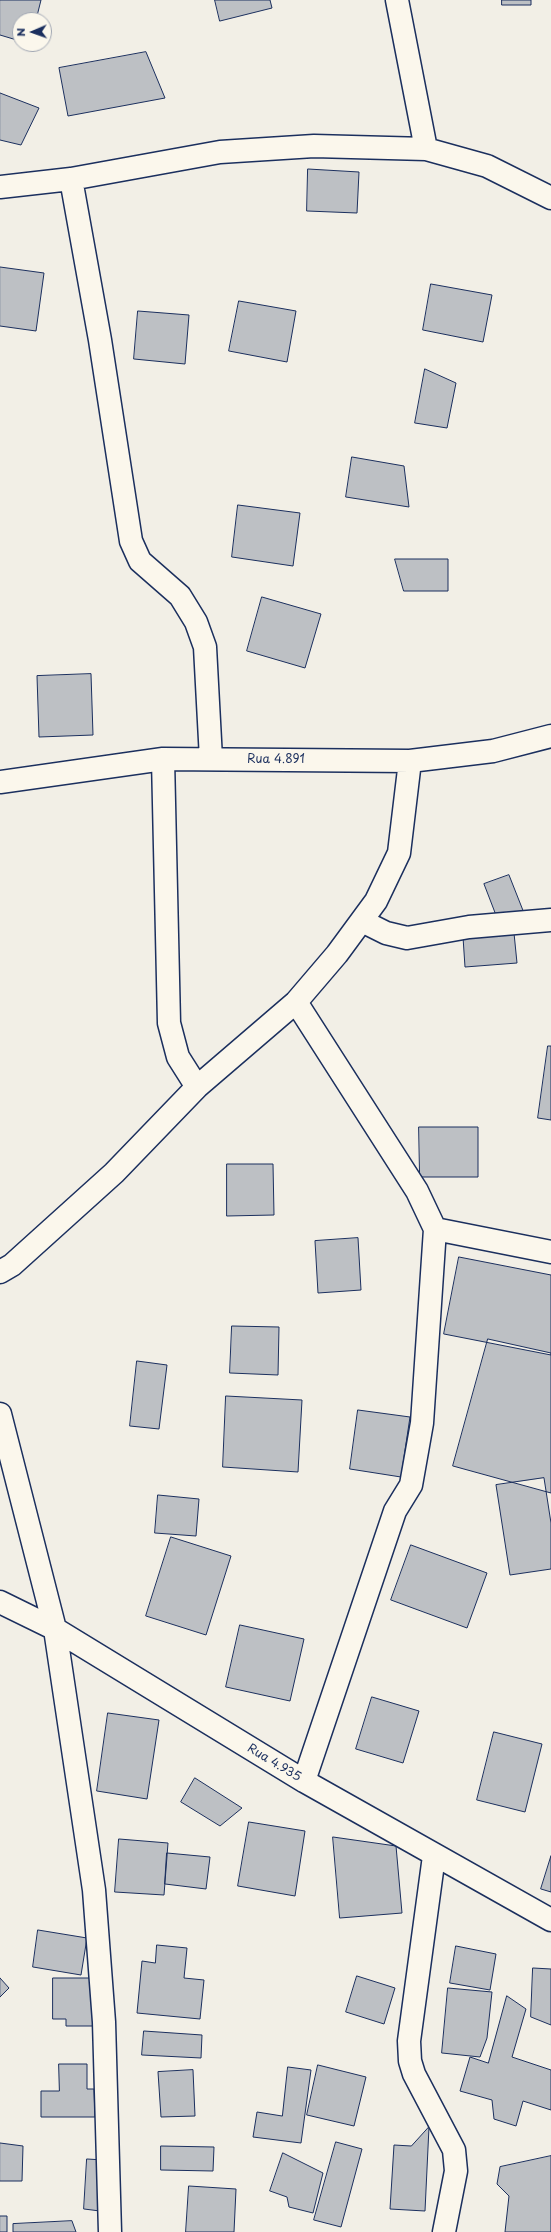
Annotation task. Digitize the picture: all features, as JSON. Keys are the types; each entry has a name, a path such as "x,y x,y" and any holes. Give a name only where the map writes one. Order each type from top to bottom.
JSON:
{"street":[{"path":"397,0 426,149"},
{"path":"0,187 71,180 220,152 314,146 426,149 487,166 551,198"},
{"path":"71,180 100,340 131,541 140,561 180,596 196,622 206,647 212,759"},
{"name":"Rua 4.891","path":"0,782 163,759 410,761 493,752 551,736"},
{"path":"163,759 169,1022 178,1057 197,1087"},
{"path":"0,1272 12,1265 114,1173 197,1087 296,1002 337,954 376,901 399,853 410,761"},
{"path":"362,921 386,933 407,938 468,927 551,920"},
{"path":"296,1002 417,1191 435,1229 422,1424 416,1465 410,1485 395,1511 304,1781"},
{"path":"435,1229 551,1252"},
{"path":"0,1414 55,1629 94,1890 104,2022 110,2232"},
{"name":"Rua 4.935","path":"0,1602 55,1629 304,1781 434,1856 551,1920"},
{"path":"434,1856 409,2041 410,2060 414,2074 454,2150 456,2171 444,2232"}],"building":[{"path":"0,0 41,0 38,12 12,12 12,39 0,35"},
{"path":"215,0 270,0 272,8 220,21"},
{"path":"502,0 531,0 531,5 502,5"},
{"path":"146,52 165,98 68,116 59,68"},
{"path":"0,93 39,108 21,145 0,140"},
{"path":"308,169 359,172 357,213 307,211"},
{"path":"0,267 44,273 36,331 0,326"},
{"path":"431,284 492,295 483,342 423,330"},
{"path":"239,301 296,311 287,362 229,351"},
{"path":"138,311 189,315 185,364 134,359"},
{"path":"425,369 456,383 447,428 415,423"},
{"path":"352,457 404,466 409,507 346,497"},
{"path":"238,505 300,513 293,566 232,557"},
{"path":"395,559 448,559 448,591 404,591"},
{"path":"262,597 321,614 305,668 247,651"},
{"path":"91,674 93,735 39,737 37,676"},
{"path":"509,875 524,913 499,923 484,884"},
{"path":"514,933 517,963 465,967 463,937"},
{"path":"548,1046 551,1046 551,1120 538,1118"},
{"path":"419,1127 478,1127 478,1177 420,1177"},
{"path":"227,1164 273,1164 274,1215 227,1216"},
{"path":"358,1238 361,1290 318,1293 315,1241"},
{"path":"459,1257 551,1275 551,1355 444,1334"},
{"path":"232,1326 279,1327 278,1375 230,1373"},
{"path":"488,1339 551,1353 551,1493 453,1466"},
{"path":"137,1361 167,1365 159,1429 130,1426"},
{"path":"226,1396 302,1400 298,1472 223,1467"},
{"path":"358,1410 410,1417 401,1477 350,1469"},
{"path":"544,1478 551,1523 551,1569 510,1575 496,1485"},
{"path":"158,1495 199,1499 196,1536 155,1533"},
{"path":"171,1537 231,1556 206,1635 146,1616"},
{"path":"411,1545 487,1573 467,1628 391,1600"},
{"path":"240,1625 304,1639 290,1701 226,1687"},
{"path":"372,1697 419,1711 403,1763 356,1749"},
{"path":"108,1713 159,1720 147,1799 97,1791"},
{"path":"494,1732 542,1744 525,1812 477,1800"},
{"path":"195,1778 242,1808 220,1826 181,1802"},
{"path":"249,1822 305,1831 295,1896 238,1886"},
{"path":"333,1837 396,1846 402,1913 340,1918"},
{"path":"119,1839 168,1843 164,1895 115,1892"},
{"path":"167,1853 210,1857 206,1889 165,1884"},
{"path":"551,1856 551,1892 541,1889"},
{"path":"38,1930 87,1938 81,1975 33,1967"},
{"path":"157,1945 187,1948 184,1978 204,1980 200,2019 137,2013 142,1961 155,1963"},
{"path":"456,1946 496,1954 490,1990 450,1983"},
{"path":"533,1968 551,1969 551,2025 531,2017"},
{"path":"357,1976 395,1988 384,2024 346,2012"},
{"path":"0,1978 9,1988 0,1997"},
{"path":"53,1978 94,1978 95,2026 66,2026 66,2019 53,2019"},
{"path":"448,1988 492,1992 487,2038 480,2057 442,2053"},
{"path":"507,1996 526,2009 512,2057 551,2070 551,2110 523,2101 516,2126 494,2119 492,2100 460,2091 470,2057 488,2063"},
{"path":"144,2031 202,2035 201,2058 142,2055"},
{"path":"59,2064 87,2064 87,2089 94,2089 95,2117 41,2117 41,2091 59,2091"},
{"path":"318,2065 366,2077 354,2126 307,2115"},
{"path":"288,2067 311,2070 301,2143 253,2137 257,2112 282,2116"},
{"path":"193,2070 195,2116 161,2117 158,2072"},
{"path":"429,2127 425,2211 390,2209 394,2145 411,2146"},
{"path":"336,2142 362,2149 341,2227 314,2220"},
{"path":"0,2143 23,2146 22,2181 0,2181"},
{"path":"161,2146 214,2147 213,2171 161,2170"},
{"path":"283,2153 323,2173 313,2213 289,2207 287,2197 270,2191"},
{"path":"551,2156 551,2232 505,2232 509,2196 497,2184 500,2167"},
{"path":"87,2159 104,2160 100,2211 84,2209"},
{"path":"189,2186 236,2189 234,2232 186,2232"},
{"path":"0,2216 7,2216 7,2232 0,2232"},
{"path":"72,2221 76,2232 13,2232 13,2224"}]}
